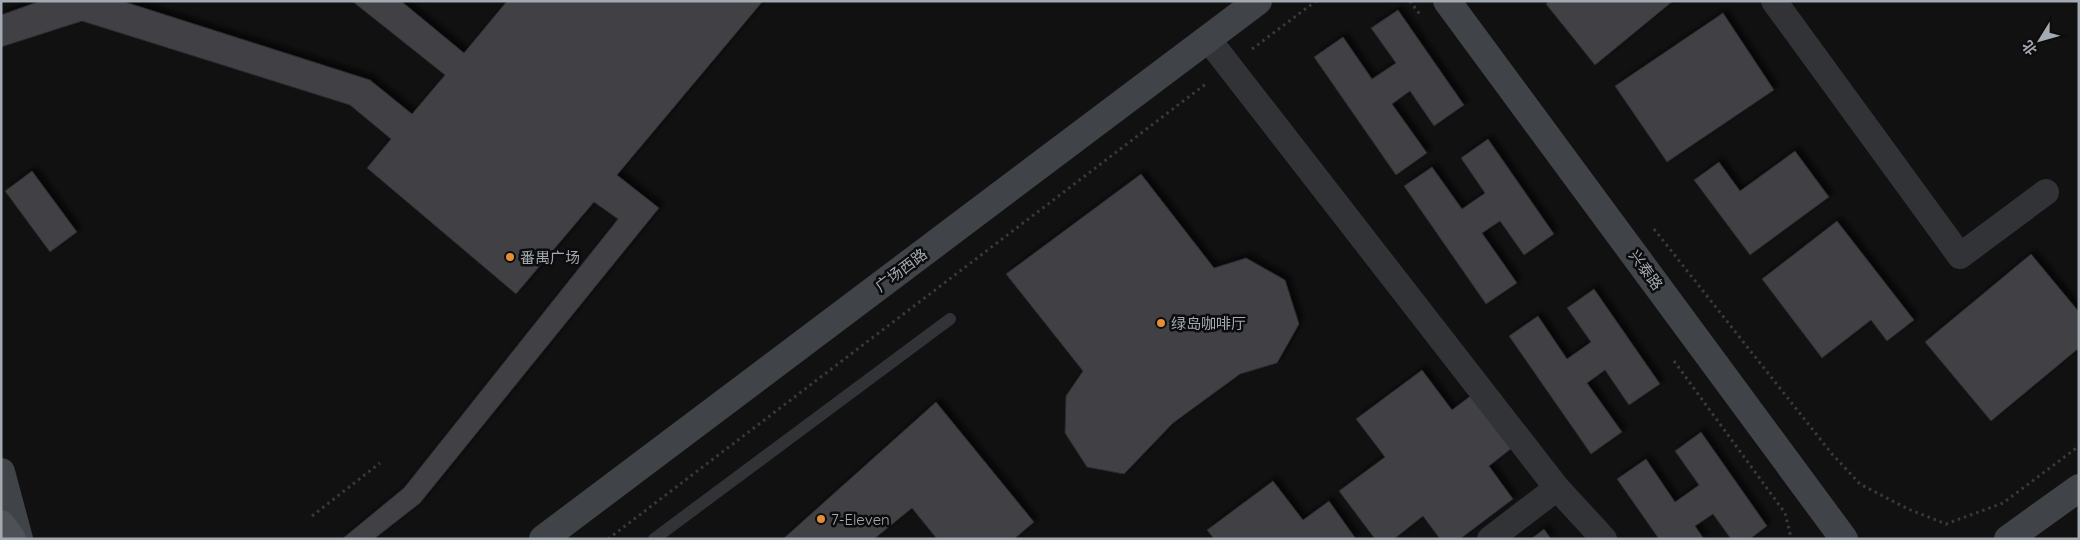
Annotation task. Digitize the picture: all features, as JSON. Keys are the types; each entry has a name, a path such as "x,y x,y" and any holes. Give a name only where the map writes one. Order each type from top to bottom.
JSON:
{"main road":[{"path":"1,524 12,539"}],"street":[{"name":"广场西路","path":"544,539 1258,1"},
{"name":"兴泰路","path":"1447,1 1844,539"},
{"path":"1774,1 1960,256 2046,192"},
{"path":"1208,39 1557,488 1604,539"},
{"path":"1,472 18,539"},
{"path":"1490,539 1557,488"},
{"path":"2008,539 2079,488"}],"lane":[{"path":"654,539 950,319"}],"path":[{"path":"608,539 1316,1"},
{"path":"1654,229 1832,454 1860,484 1908,509 1946,524 2003,503 2079,446"},
{"path":"312,516 380,463"}],"building":[{"name":"番禺广场","path":"40,1 122,1 370,80 412,114 445,75 352,1 401,1 464,53 507,1 763,1 617,175 659,208 420,503 374,539 342,539 404,488 618,219 594,202 516,294 367,168 391,139 350,105 82,21 1,47 1,15"},
{"path":"1549,1 1673,1 1595,65 1546,4"},
{"path":"1398,10 1464,105 1434,126 1410,91 1392,104 1427,153 1396,175 1314,57 1343,37 1372,79 1396,63 1371,28"},
{"path":"1723,13 1774,90 1667,162 1615,86"},
{"path":"1488,139 1554,234 1524,255 1500,221 1482,233 1517,283 1486,304 1404,186 1432,167 1462,209 1485,193 1461,158"},
{"path":"1795,151 1829,197 1750,255 1694,180 1719,162 1740,191"},
{"path":"32,171 77,232 50,252 5,191"},
{"path":"1141,174 1214,268 1246,258 1285,280 1299,324 1277,363 1240,374 1173,423 1124,474 1087,467 1065,433 1066,396 1083,371 1006,274"},
{"path":"1837,221 1914,320 1887,341 1871,320 1822,358 1762,279"},
{"path":"2031,254 2079,312 2079,348 1991,421 1925,342"},
{"path":"1594,289 1660,384 1629,405 1605,370 1587,383 1622,432 1591,454 1509,336 1538,316 1567,359 1591,342 1567,308"},
{"path":"1422,370 1452,410 1477,391 1517,444 1489,466 1513,499 1460,539 1440,539 1423,516 1394,539 1375,539 1339,491 1385,457 1356,419"},
{"path":"936,402 1034,522 1014,539 937,539 912,508 874,539 783,539"},
{"path":"1701,432 1767,526 1750,539 1731,539 1713,514 1695,526 1704,539 1659,539 1617,479 1646,459 1675,502 1699,485 1675,451"},
{"path":"1273,481 1303,520 1329,501 1356,539 1214,539 1207,530"},
{"path":"1544,529 1551,539 1531,539"}],"place":[{"name":"番禺广场","path":"510,257"},
{"name":"绿岛咖啡厅","path":"1161,323"},
{"name":"7-Eleven","path":"821,519"}]}
